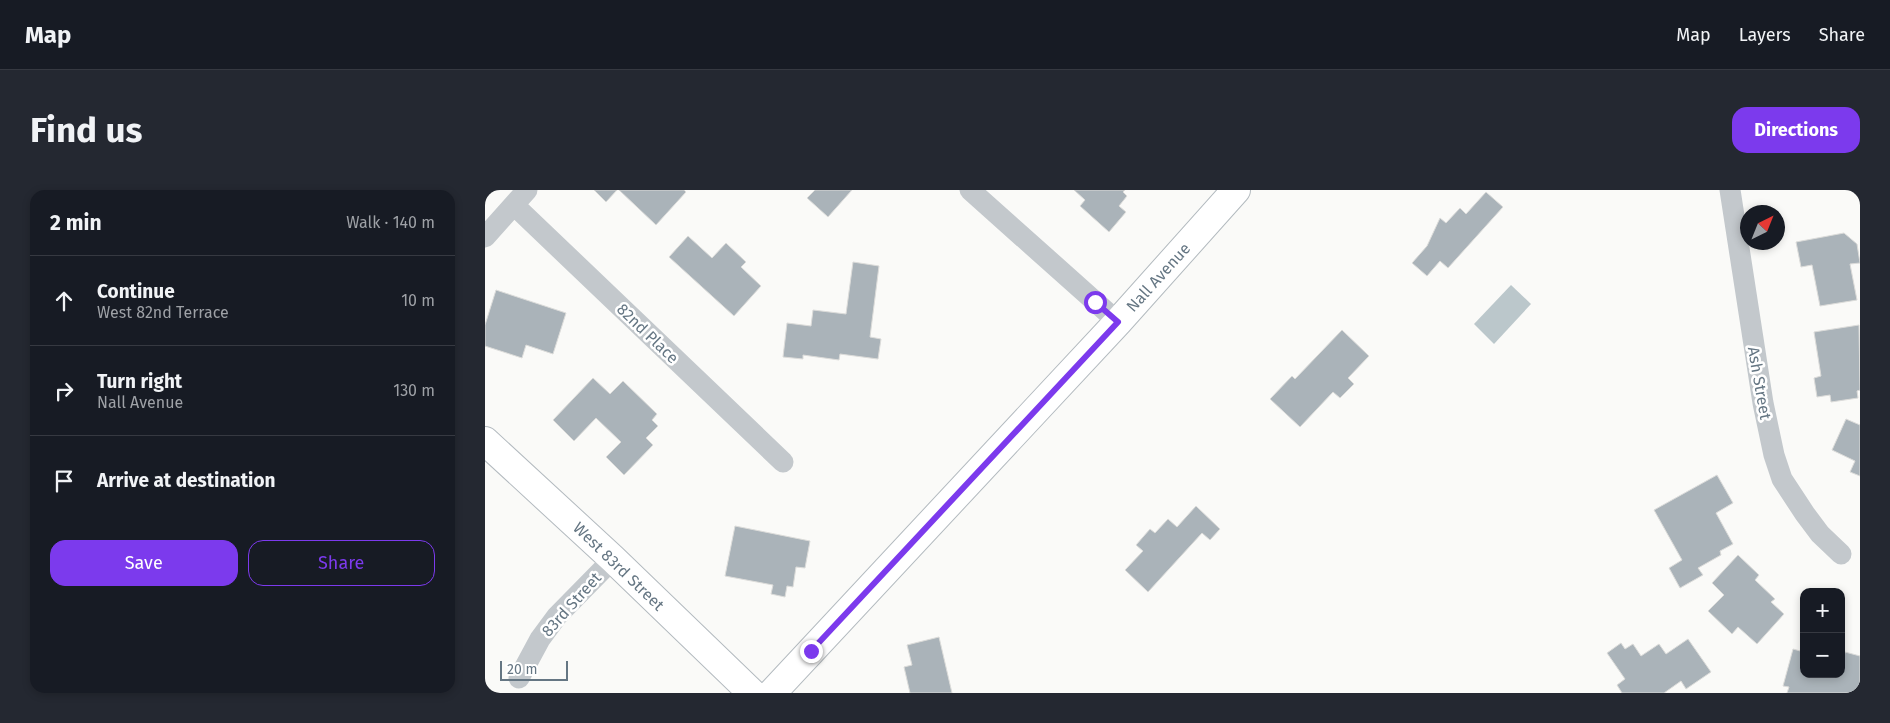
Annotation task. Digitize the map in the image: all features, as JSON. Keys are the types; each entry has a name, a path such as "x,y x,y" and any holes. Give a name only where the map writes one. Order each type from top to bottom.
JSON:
{"main road":[{"name":"Nall Avenue","path":"772,693 1118,322 1236,190"},
{"name":"West 83rd Street","path":"485,440 613,559 752,693"}],"street":[{"path":"970,190 1118,322"},
{"name":"Ash Street","path":"1730,190 1761,393 1774,455 1782,479 1805,514 1820,534 1841,554"},
{"path":"485,237 520,197"},
{"name":"82nd Place","path":"520,197 783,462"},
{"name":"83rd Street","path":"519,678 539,639 557,616 613,559"}],"shaded area":[{"path":"1511,285 1531,304 1494,344 1474,324"}],"building":[{"path":"594,190 617,190 606,202"},
{"path":"619,190 684,190 686,192 656,225"},
{"path":"815,190 852,190 828,217 807,198"},
{"path":"1074,190 1125,190 1123,192 1127,196 1119,206 1126,212 1109,232 1080,206 1085,200"},
{"path":"1486,192 1503,207 1448,268 1440,261 1427,276 1412,263 1427,246 1440,218 1446,223 1460,208 1466,214"},
{"path":"1844,233 1857,244 1860,263 1850,264 1857,300 1820,306 1812,265 1801,267 1796,242"},
{"path":"688,236 712,258 726,243 746,262 741,267 761,286 734,316 669,257"},
{"path":"853,262 879,266 870,337 881,339 878,359 840,354 839,360 803,355 803,359 783,357 787,323 811,326 813,310 846,314"},
{"path":"496,290 566,313 553,354 526,345 522,358 485,346 485,325"},
{"path":"1859,325 1860,390 1857,391 1858,398 1831,402 1830,395 1817,397 1814,378 1821,376 1814,332"},
{"path":"1342,330 1369,356 1348,378 1354,384 1340,398 1333,392 1300,427 1270,399 1292,376 1295,379"},
{"path":"593,378 610,394 623,381 657,414 652,420 658,426 646,438 653,445 624,475 606,457 621,442 596,418 574,441 553,420"},
{"path":"1846,419 1860,425 1860,476 1850,472 1855,461 1832,450"},
{"path":"1717,475 1733,503 1716,513 1733,544 1720,551 1721,555 1698,568 1703,575 1680,588 1669,568 1682,560 1654,510"},
{"path":"1196,506 1220,529 1210,540 1202,533 1148,592 1125,570 1143,551 1136,545 1150,529 1155,533 1168,519 1177,527"},
{"path":"735,526 810,541 805,568 796,567 793,587 787,586 785,597 771,594 773,585 725,576"},
{"path":"1738,555 1759,575 1755,580 1775,599 1771,602 1784,614 1757,644 1738,627 1732,634 1708,611 1724,595 1712,583"},
{"path":"939,637 952,693 910,693 904,667 912,665 907,645"},
{"path":"1688,639 1711,672 1686,689 1681,681 1664,693 1622,693 1617,685 1625,679 1607,653 1621,643 1625,649 1633,644 1641,656 1659,644 1666,654"},
{"path":"1793,649 1800,651 1800,678 1845,678 1845,652 1860,656 1860,693 1787,693 1789,687 1783,686"}],"route":[{"path":"811,651 1118,322 1095,302"}]}
